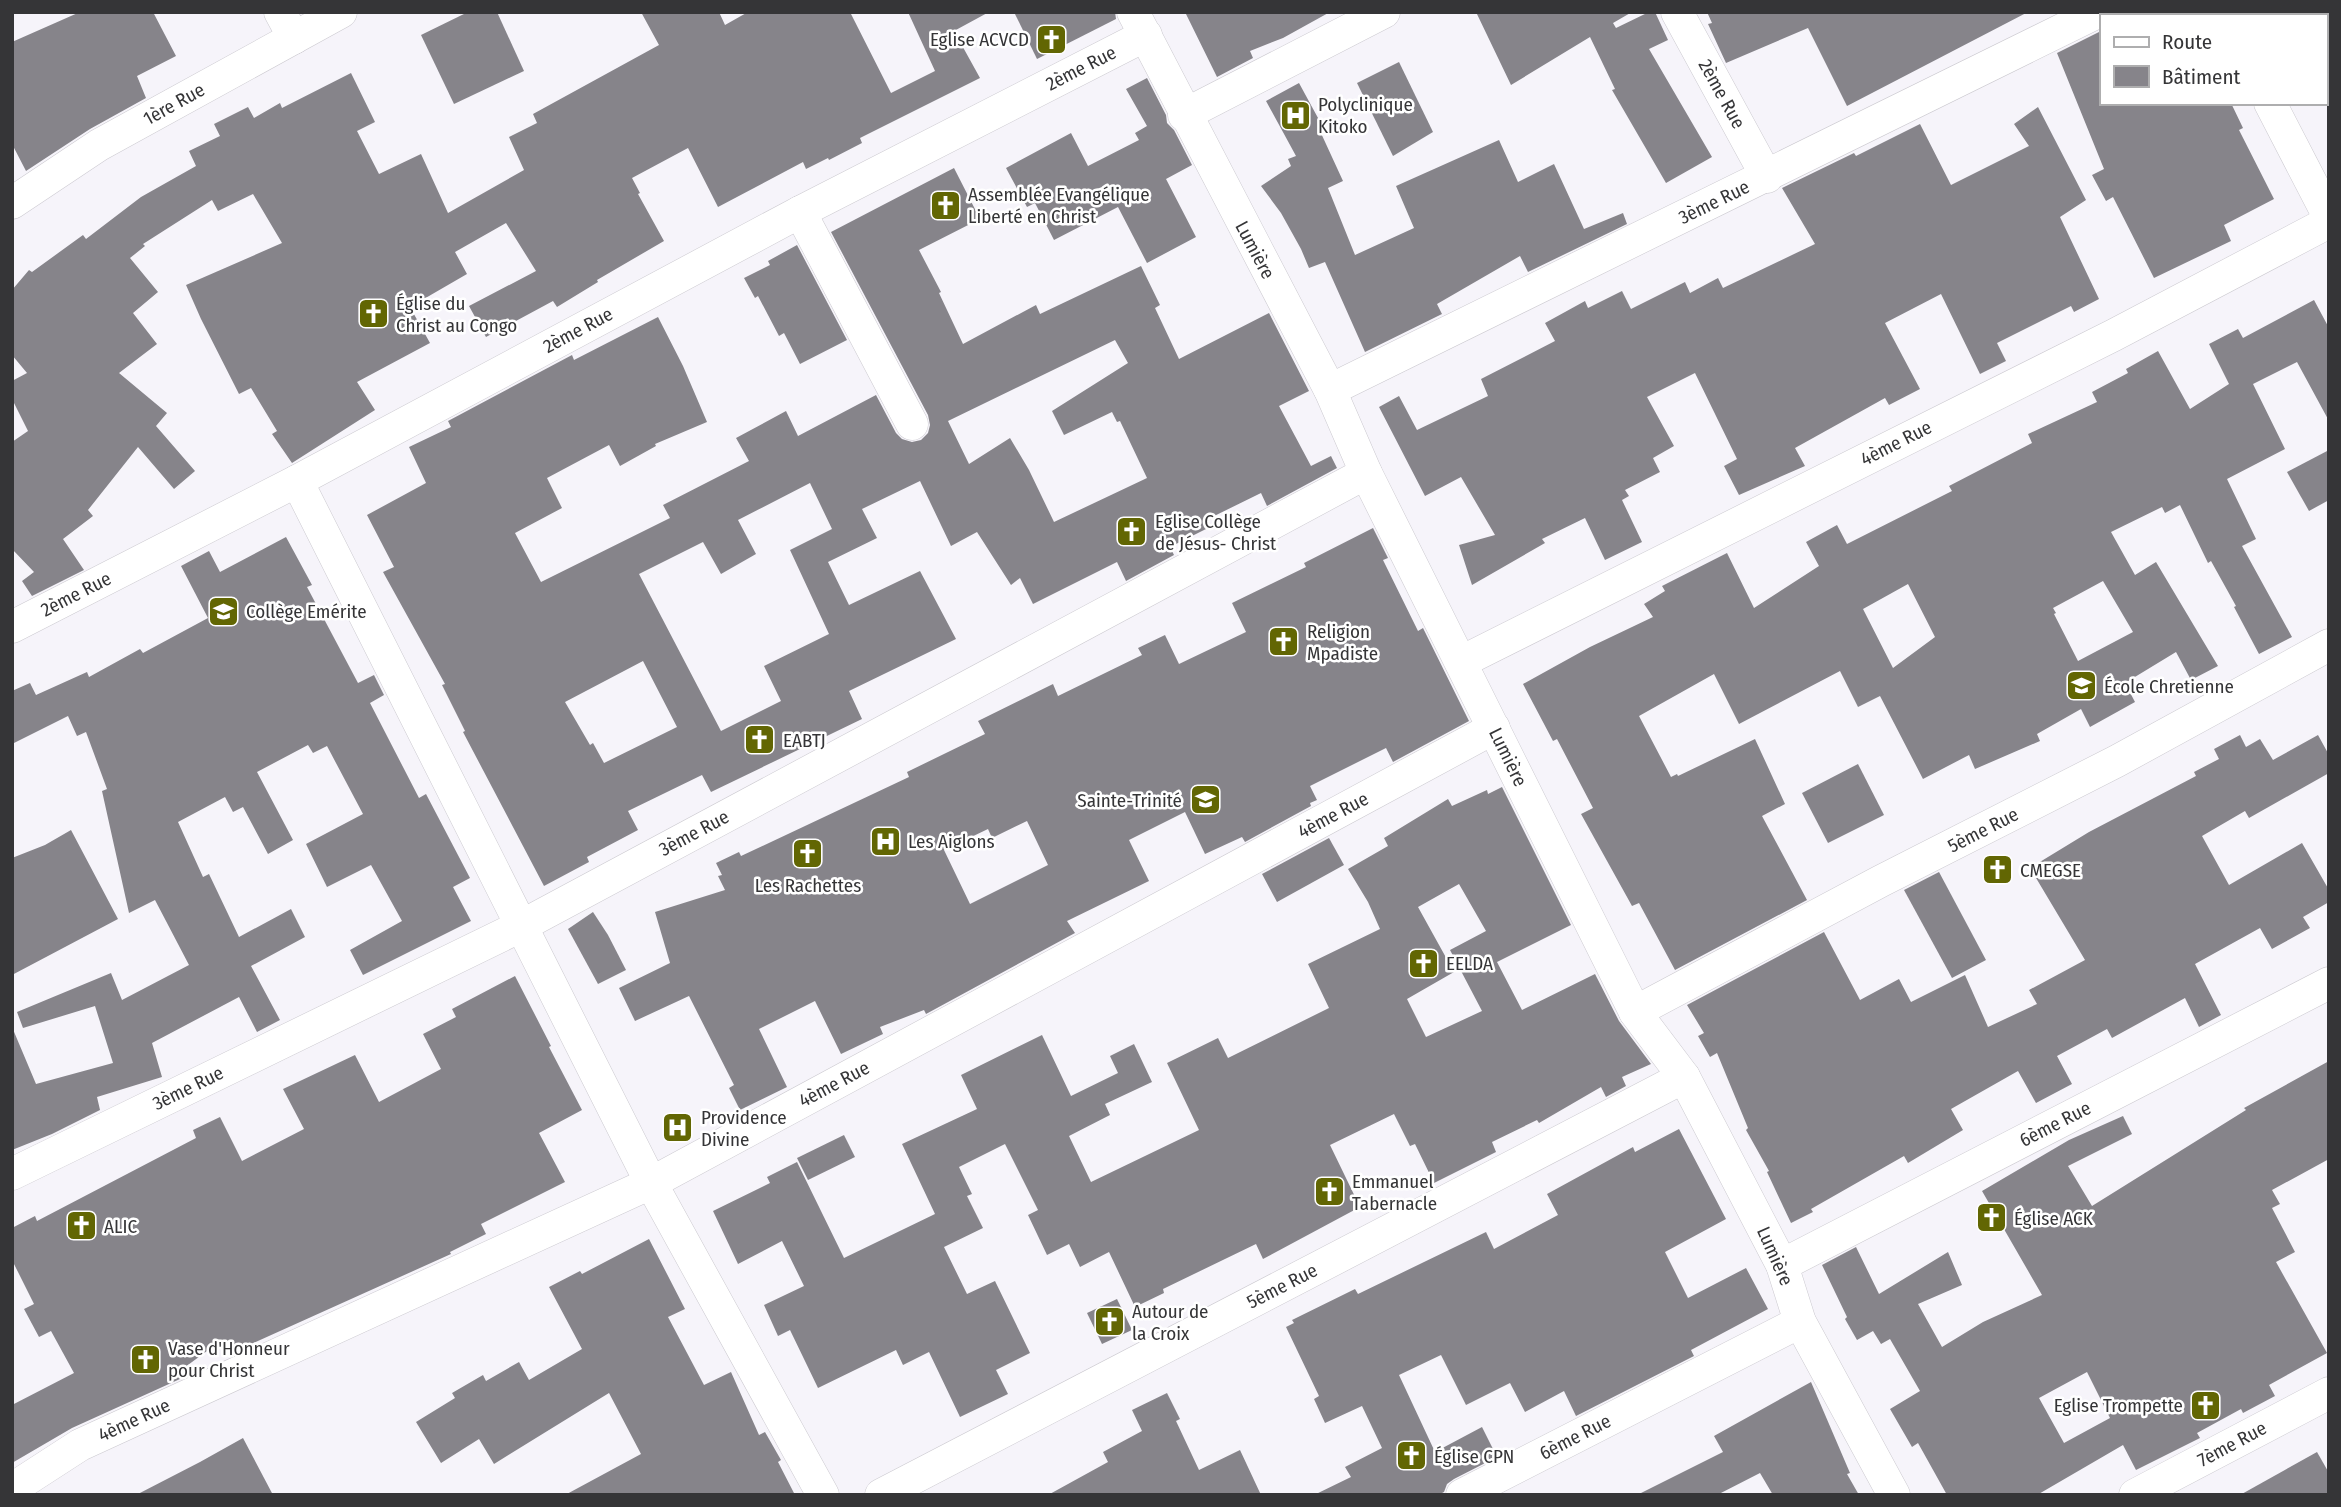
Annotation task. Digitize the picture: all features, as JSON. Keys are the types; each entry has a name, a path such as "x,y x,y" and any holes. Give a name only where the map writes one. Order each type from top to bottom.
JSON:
{"street":[{"name":"1ère Rue","path":"12,204 287,25 341,12"},
{"path":"1184,115 1384,12"},
{"name":"2ème Rue","path":"1677,12 1767,177"},
{"name":"3ème Rue","path":"1330,390 2098,12"},
{"name":"Lumière","path":"1139,24 1184,115 1330,390 1366,473 1636,1012 1684,1077 1782,1265 1800,1322 1894,1495"},
{"name":"2ème Rue","path":"12,627 297,481 800,212 1139,24"},
{"path":"2271,105 2329,219"},
{"path":"800,212 912,424"},
{"name":"4ème Rue","path":"1461,662 2114,335 2329,219"},
{"name":"3ème Rue","path":"12,1174 523,925 1366,473"},
{"path":"297,481 651,1182 823,1495"},
{"name":"5ème Rue","path":"1636,1012 1881,881 2117,761 2329,645"},
{"name":"4ème Rue","path":"12,1489 80,1446 651,1182 1494,728"},
{"name":"6ème Rue","path":"1782,1265 2329,984"},
{"name":"5ème Rue","path":"881,1495 1684,1077"},
{"name":"6ème Rue","path":"1462,1495 1800,1322"},
{"name":"7ème Rue","path":"2135,1495 2329,1393"}],"building":[{"path":"80,12 153,12 176,56 137,76 146,98 90,129 26,171 12,144 12,42"},
{"path":"468,12 497,12 524,71 454,104 421,35"},
{"path":"641,12 719,12 725,25 748,12 850,12 891,93 935,71 908,12 989,12 954,31 980,78 860,138 862,143 829,160 828,158 806,169 803,162 718,207 688,148 632,178 664,241 557,307 553,301 486,337 469,306 536,271 506,223 455,252 467,274 410,307 430,343 357,382 375,410 292,463 272,434 277,431 251,388 239,394 186,285 282,243 253,194 218,211 212,200 143,244 145,246 130,258 158,292 133,313 157,344 119,373 167,413 156,426 195,471 174,489 138,447 88,510 93,516 63,539 84,570 32,596 22,581 34,572 12,549 12,442 28,431 12,399 12,381 27,373 12,355 12,290 29,270 32,272 83,235 86,239 141,197 196,166 189,151 220,136 214,124 248,107 254,118 280,103 282,108 351,73 375,122 357,131 379,174 421,154 448,213 524,170 509,137 537,123 533,114 659,45"},
{"name":"Eglise ACVCD","path":"1014,12 1115,12 1116,19 1037,59"},
{"path":"1185,12 1330,12 1283,38 1250,51 1253,58 1217,77"},
{"path":"1476,12 1632,12 1613,23 1616,28 1649,12 1655,12 1668,40 1649,49 1712,157 1666,183 1612,90 1615,89 1590,37 1511,85"},
{"path":"1707,12 2028,12 1847,106 1808,28 1726,63 1708,24 1712,23"},
{"path":"2100,32 2100,105 2232,105 2243,128 2239,130 2274,199 2224,225 2231,241 2154,278 2113,197 2106,201 2092,175 2104,169 2057,53"},
{"path":"1399,62 1433,132 1393,156 1357,83"},
{"path":"1147,78 1166,115 1167,123 1174,130 1192,165 1166,179 1196,237 1147,263 1118,207 1054,240 1035,203 1027,207 1006,168 1071,133 1088,166 1139,140 1135,133 1147,126 1126,89"},
{"path":"1299,83 1324,129 1320,131 1343,181 1328,188 1355,255 1414,228 1396,186 1499,140 1518,182 1554,164 1584,229 1623,213 1627,224 1528,272 1520,256 1437,304 1442,314 1365,352 1325,262 1309,268 1281,213 1261,186 1291,166 1288,159 1296,156 1266,101"},
{"path":"2038,107 2086,200 2060,217 2099,299 2074,312 2071,306 1997,343 2006,361 1980,374 1941,294 1885,323 1920,389 1889,405 1885,398 1795,448 1805,466 1739,495 1724,466 1737,459 1695,373 1647,397 1674,446 1653,458 1660,472 1625,490 1629,496 1622,500 1642,542 1605,560 1585,518 1542,539 1545,543 1472,585 1459,545 1495,535 1461,477 1425,496 1379,407 1399,396 1417,430 1488,396 1481,379 1555,341 1545,323 1585,301 1588,308 1622,291 1631,309 1685,282 1690,293 1718,278 1723,288 1815,244 1782,188 1854,153 1856,156 1920,124 1951,185 2029,146 2014,124"},
{"path":"954,168 980,219 919,250 941,292 939,293 963,344 1036,305 1040,314 1141,266 1160,305 1155,308 1179,359 1269,313 1309,391 1279,406 1311,466 1331,456 1337,468 1267,506 1261,493 1204,521 1208,528 1170,547 1174,555 1126,581 1117,562 1033,604 1020,578 1011,585 977,532 951,546 920,481 862,509 877,538 828,562 849,605 920,571 956,639 849,691 862,719 711,792 702,775 628,811 638,830 587,857 589,862 544,886 463,732 465,731 442,685 445,684 383,572 394,567 367,515 426,483 409,447 451,427 448,421 572,355 574,360 658,317 707,422 655,444 656,446 620,466 609,445 547,478 562,508 515,533 541,582 670,518 663,505 749,461 736,438 786,411 798,436 876,395 896,433 902,439 912,442 921,440 928,433 928,415 831,232","holes":["1115,340 1128,363 1052,411 1064,435 1112,412 1117,422 1120,421 1147,478 1054,522 1010,438 969,464 948,421","810,483 832,529 790,550 829,634 764,666 781,701 721,731 639,574 703,542 721,574 756,554 738,520","643,661 677,727 604,763 565,702"]},
{"path":"797,245 847,340 800,364 784,333 779,336 758,296 755,298 744,278 770,265 768,261"},
{"path":"2314,300 2329,328 2329,421 2297,362 2253,384 2285,449 2227,479 2256,539 2242,546 2292,637 2259,654 2211,561 2208,563 2180,505 2165,513 2162,507 2111,532 2135,575 2156,562 2218,666 2191,680 2176,652 2125,683 2135,702 2090,727 2081,709 2037,734 2040,741 1975,769 1969,755 1923,779 1880,696 1858,707 1840,671 1739,724 1714,674 1639,716 1671,777 1755,739 1785,804 1762,816 1807,900 1675,970 1639,903 1632,906 1581,814 1593,808 1557,739 1553,741 1523,684 1590,647 1653,617 1644,604 1665,591 1662,586 1727,553 1754,608 1819,566 1806,542 1837,525 1847,544 1952,491 1949,486 2032,443 2028,434 2097,402 2092,392 2128,373 2126,369 2158,351 2190,409 2229,384 2209,344 2238,329 2243,338","holes":["2103,581 2133,632 2078,661 2053,608","1908,584 1935,637 1893,668 1863,609"]},
{"path":"2329,450 2329,500 2309,511 2287,472"},
{"path":"1373,528 1388,558 1383,560 1418,631 1423,628 1469,721 1393,762 1386,748 1310,786 1317,800 1310,803 1311,806 1245,842 1242,837 1205,854 1185,812 1129,840 1149,881 1067,921 1075,933 926,1014 924,1010 880,1027 883,1034 841,1054 815,1001 759,1029 787,1087 740,1110 729,1088 734,1085 689,996 635,1021 619,988 670,963 655,912 725,890 718,876 722,875 716,863 739,852 741,856 909,777 907,772 985,734 978,721 1053,684 1058,696 1142,655 1138,648 1165,635 1179,664 1246,632 1232,603 1306,567 1304,563","holes":["1027,821 1048,865 970,904 944,850 988,829 992,838"]},
{"path":"286,537 312,585 307,587 358,683 374,675 384,695 370,703 419,798 426,794 470,878 453,887 471,921 363,975 350,950 402,921 371,865 327,887 306,844 363,814 327,746 313,753 308,745 257,772 293,840 268,854 243,807 233,812 225,797 178,822 203,877 209,874 239,937 291,909 305,937 251,966 280,1020 257,1032 239,997 152,1043 162,1077 97,1097 100,1110 12,1150 12,1027 36,1084 113,1063 95,1006 23,1028 17,1012 111,973 122,1000 189,965 155,900 129,913 102,791 107,789 86,732 77,736 68,716 12,744 12,691 30,683 36,695 87,672 89,677 140,649 143,653 208,618 181,566 209,551 220,572"},
{"path":"2240,735 2246,747 2260,739 2273,760 2318,735 2329,755 2329,773 2249,818 2245,811 2202,836 2229,885 2302,843 2329,890 2329,902 2303,917 2310,928 2272,949 2260,928 2195,964 2221,1015 2199,1027 2185,998 2112,1038 2107,1029 2057,1056 2072,1084 2036,1103 2018,1071 1951,1109 1963,1130 1908,1163 1904,1156 1791,1223 1767,1172 1769,1171 1746,1130 1748,1128 1717,1053 1710,1057 1698,1036 1704,1033 1687,1005 1824,932 1860,1000 1899,979 1911,1002 1965,975 1988,1027 2037,1004 2029,990 2085,960 2030,868 2089,832 2196,776 2194,772 2219,759 2214,749"},
{"path":"1858,764 1884,815 1828,843 1802,793"},
{"path":"1502,787 1571,925 1497,962 1522,1010 1595,974 1619,1021 1651,1064 1622,1077 1626,1086 1606,1097 1601,1087 1539,1123 1537,1120 1492,1142 1496,1152 1434,1183 1415,1144 1410,1146 1394,1114 1330,1145 1360,1207 1263,1259 1256,1244 1163,1289 1164,1293 1135,1307 1109,1252 1080,1267 1069,1244 1047,1255 1028,1215 1038,1210 1005,1144 959,1167 972,1194 967,1196 983,1228 944,1247 967,1294 995,1281 1030,1353 996,1370 1008,1394 960,1417 929,1352 903,1365 896,1350 818,1388 790,1330 778,1336 764,1305 804,1286 782,1241 738,1264 713,1211 770,1183 767,1177 797,1162 844,1258 935,1214 902,1144 977,1109 961,1075 1042,1035 1071,1096 1118,1073 1110,1056 1134,1044 1152,1082 1105,1104 1110,1115 1069,1136 1091,1182 1199,1130 1167,1063 1218,1038 1228,1058 1329,1008 1308,964 1380,929 1368,902 1348,869 1388,846 1384,838 1448,799 1452,806 1487,790 1488,794","holes":["1459,884 1486,931 1450,950 1482,1011 1426,1037 1407,999 1454,972 1418,907"]},
{"path":"71,830 118,919 12,975 12,858 45,845"},
{"path":"1329,838 1344,865 1277,902 1262,874"},
{"path":"1939,872 1986,960 1952,978 1904,890"},
{"path":"593,912 626,970 598,984 568,929"},
{"path":"515,976 582,1110 539,1133 565,1182 481,1224 486,1234 450,1252 451,1254 229,1354 222,1340 177,1373 180,1379 72,1428 12,1463 12,1405 74,1373 51,1331 39,1337 24,1309 34,1304 12,1260 12,1228 35,1216 37,1221 196,1138 193,1130 220,1117 242,1161 304,1129 283,1089 355,1055 379,1102 441,1069 423,1034 456,1017 452,1009"},
{"path":"2329,1061 2329,1159 2272,1190 2280,1204 2272,1208 2295,1252 2276,1262 2327,1353 2269,1385 2275,1396 2243,1413 2241,1409 2197,1433 2200,1438 2136,1470 2123,1445 2037,1495 1947,1495 1918,1443 1912,1447 1890,1409 1920,1391 1890,1339 1881,1344 1873,1331 1857,1340 1822,1265 1856,1247 1879,1294 1948,1252 1962,1285 1918,1304 1942,1347 1983,1322 2042,1295 1982,1191 2069,1140 2123,1116 2132,1134 2068,1166 2092,1206 2246,1110 2244,1108","holes":["2087,1372 2110,1418 2064,1443 2039,1398"]},
{"path":"1679,1129 1726,1219 1665,1252 1688,1298 1746,1268 1768,1309 1691,1350 1694,1356 1576,1416 1564,1391 1525,1412 1510,1383 1466,1405 1441,1355 1399,1375 1435,1452 1482,1427 1497,1457 1454,1479 1447,1484 1444,1492 1438,1495 1314,1495 1351,1477 1345,1467 1382,1448 1362,1406 1325,1423 1314,1399 1319,1396 1286,1327 1294,1323 1292,1320 1355,1289 1358,1294 1486,1232 1494,1249 1558,1215 1547,1194 1633,1147 1635,1152"},
{"path":"844,1135 855,1157 808,1180 797,1158"},
{"path":"649,1239 685,1309 668,1317 704,1385 731,1372 759,1435 765,1432 781,1460 778,1462 795,1495 565,1495 641,1454 609,1393 494,1464 479,1439 441,1463 416,1422 455,1398 452,1393 483,1375 486,1381 519,1362 529,1380 582,1349 549,1287 580,1271 582,1274"},
{"name":"Autour de la Croix","path":"1117,1299 1132,1330 1102,1344 1087,1313"},
{"path":"1811,1382 1850,1473 1847,1474 1859,1495 1773,1495 1760,1473 1717,1495 1637,1495 1723,1452 1714,1436"},
{"path":"1167,1393 1180,1419 1176,1421 1199,1470 1240,1450 1261,1495 1048,1495 1108,1462 1103,1452 1142,1431 1132,1410"},
{"path":"243,1438 273,1495 136,1495 200,1462"},
{"path":"2317,1452 2329,1473 2329,1495 2240,1495"}],"place":[{"name":"Eglise ACVCD","path":"1052,39"},
{"name":"Polyclinique Kitoko","path":"1295,115"},
{"name":"Assemblée Evangélique Liberté en Christ","path":"945,205"},
{"name":"Église du Christ au Congo","path":"373,314"},
{"name":"Eglise Collège de Jésus- Christ","path":"1132,532"},
{"name":"Collège Emérite","path":"223,611"},
{"name":"Religion Mpadiste","path":"1284,642"},
{"name":"École Chretienne","path":"2081,686"},
{"name":"EABTJ","path":"760,740"},
{"name":"Sainte-Trinité","path":"1205,800"},
{"name":"Les Aiglons","path":"885,841"},
{"name":"Les Rachettes","path":"808,854"},
{"name":"CMEGSE","path":"1997,870"},
{"name":"EELDA","path":"1423,963"},
{"name":"Providence Divine","path":"678,1128"},
{"name":"Emmanuel Tabernacle","path":"1329,1192"},
{"name":"Église ACK","path":"1991,1218"},
{"name":"ALIC","path":"81,1226"},
{"name":"Autour de la Croix","path":"1109,1322"},
{"name":"Vase d'Honneur pour Christ","path":"145,1359"},
{"name":"Eglise Trompette","path":"2206,1405"},
{"name":"Église CPN","path":"1411,1456"}]}
